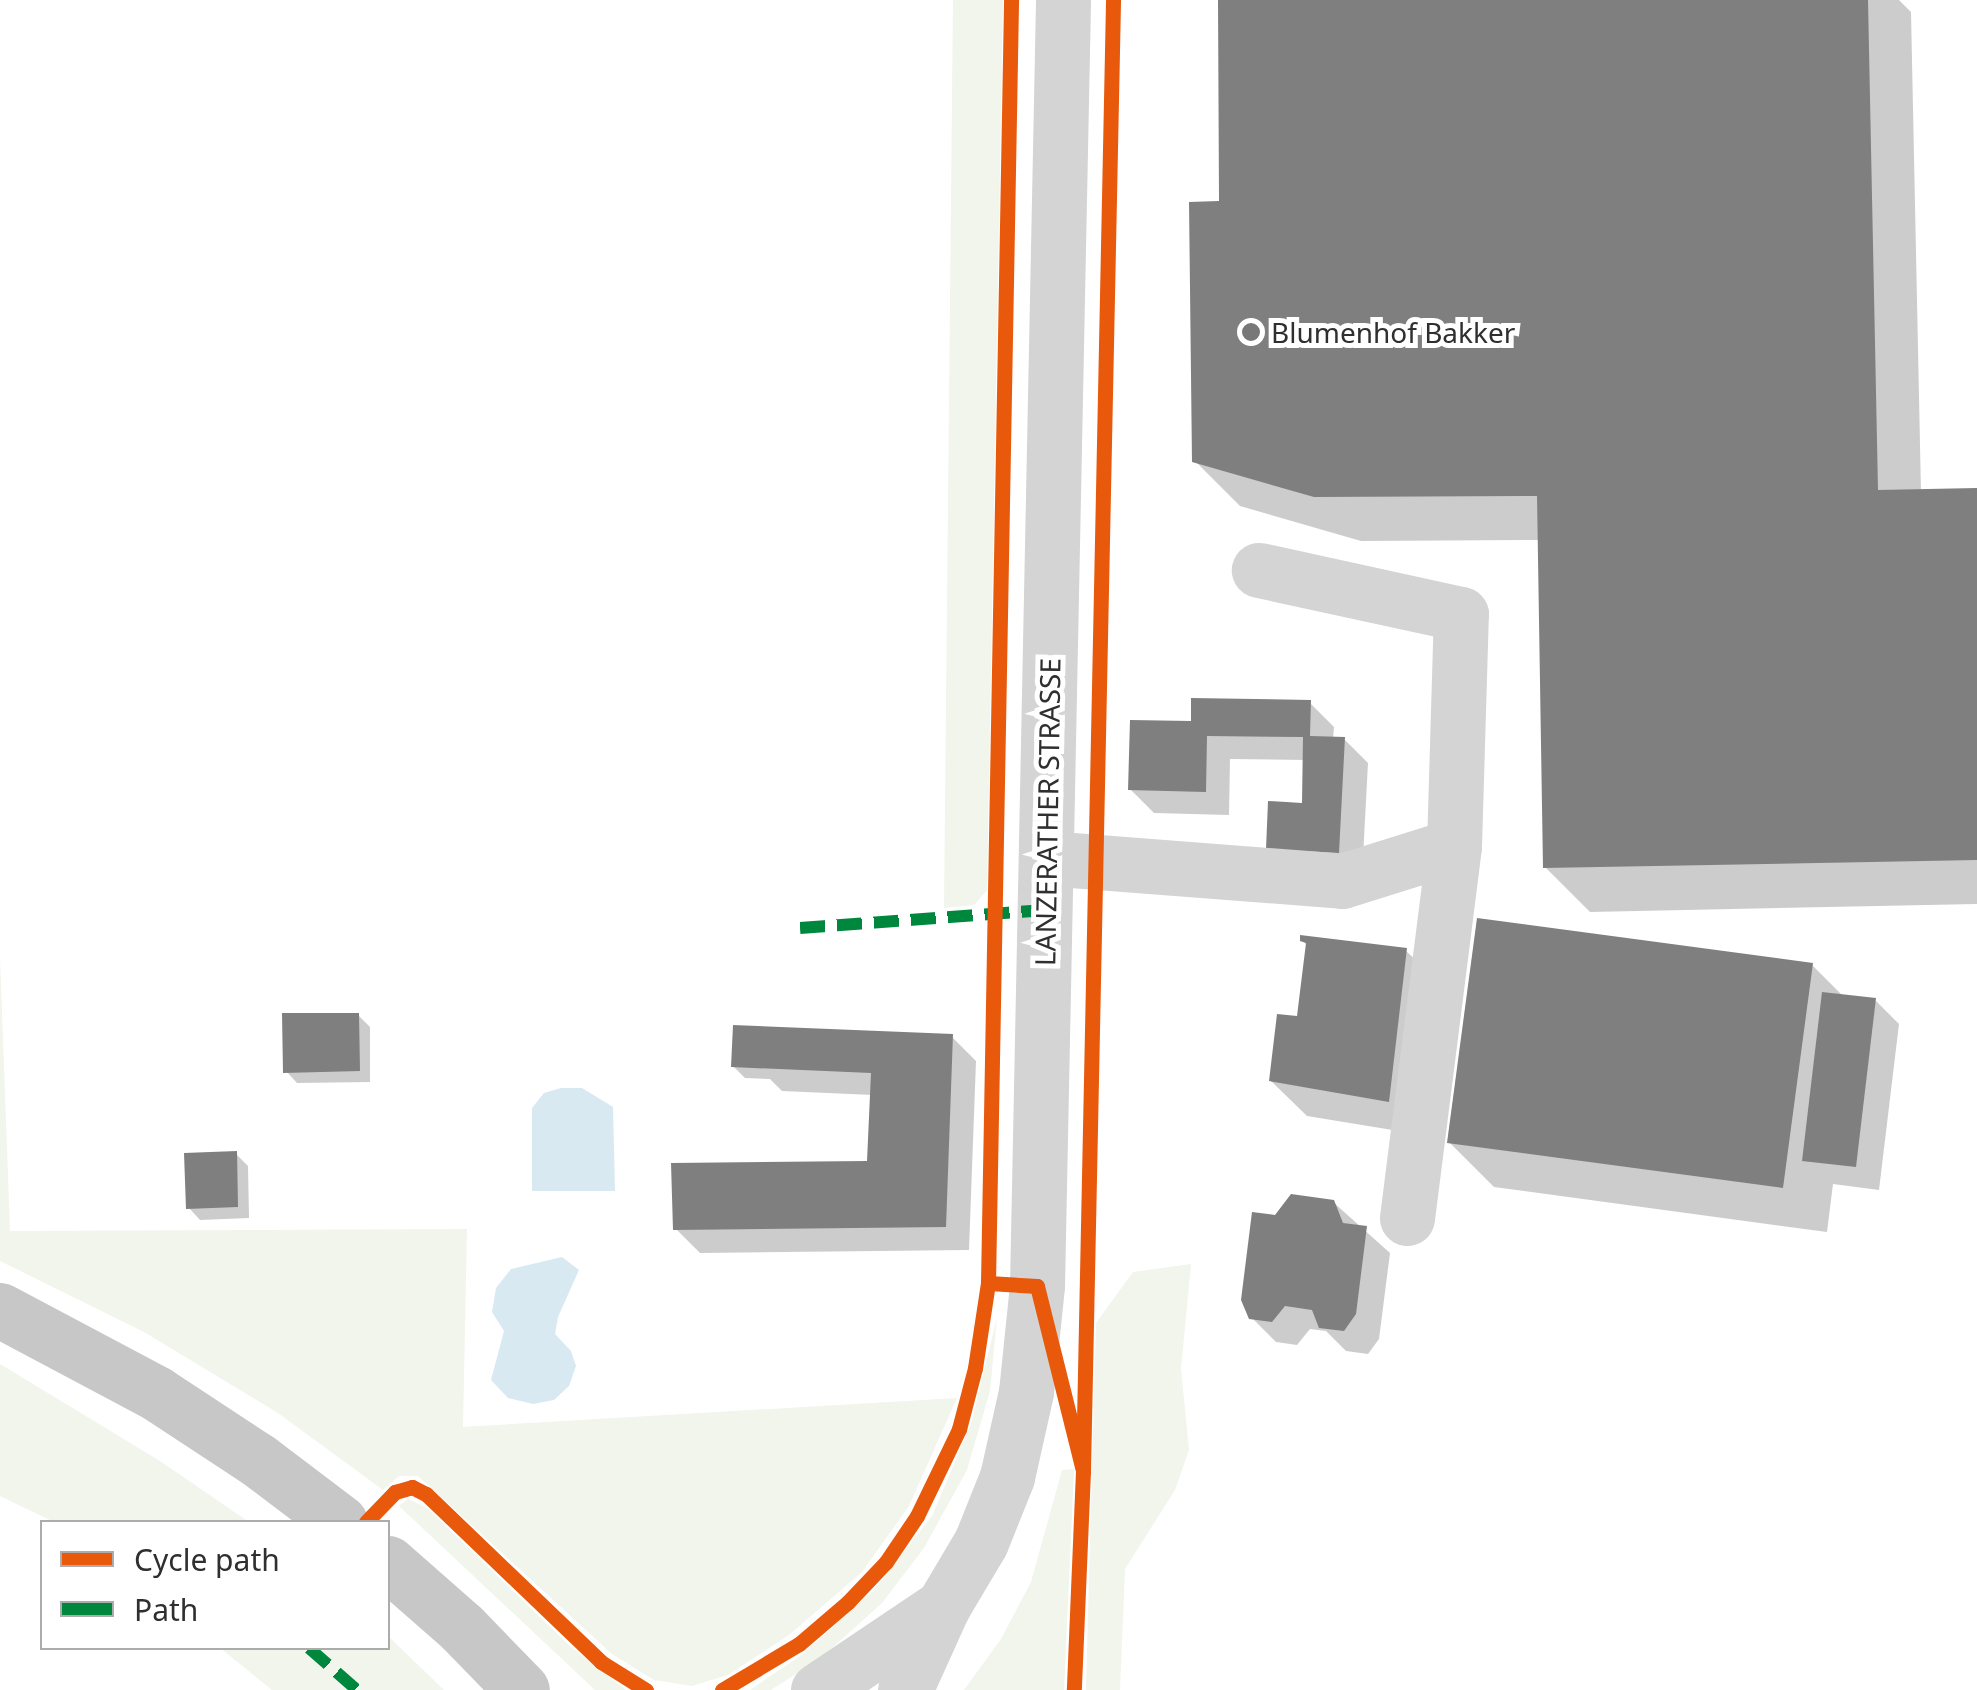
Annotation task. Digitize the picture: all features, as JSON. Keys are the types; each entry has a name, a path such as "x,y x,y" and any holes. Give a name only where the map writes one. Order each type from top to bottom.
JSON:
{"main road":[{"path":"0,1310 156,1392 258,1460 337,1520"},
{"path":"390,1565 462,1628 522,1690"}],"street":[{"name":"LANZERATHER STRASSE","path":"905,1690 943,1606 980,1542 1007,1476 1026,1392 1037,1286 1063,0"},
{"path":"1259,570 1461,614 1454,846 1407,1218"},
{"path":"1046,858 1342,882 1454,846"},
{"path":"818,1690 943,1606"}],"shaded area":[{"path":"953,0 1003,0 987,890 974,905 944,908"},
{"path":"0,957 10,1231 467,1229 463,1427 957,1398 909,1506 862,1572 789,1635 728,1675 692,1686 654,1680 612,1654 418,1476 399,1476 383,1490 278,1413 144,1332 0,1261"},
{"path":"582,1088 613,1107 615,1191 532,1191 532,1108 544,1093"},
{"path":"562,1257 579,1270 558,1317 555,1334 571,1351 576,1366 569,1386 554,1400 533,1404 508,1398 491,1380 504,1331 492,1312 496,1288 511,1269"},
{"path":"1191,1264 1181,1369 1189,1450 1175,1490 1125,1569 1120,1690 1086,1690 1096,1323 1133,1272"},
{"path":"997,1317 990,1391 967,1470 924,1548 882,1603 821,1658 771,1690 750,1690 803,1654 876,1588 932,1516 971,1424"},
{"path":"0,1364 160,1461 246,1520 50,1520 0,1496"},
{"path":"1074,1469 1064,1690 964,1690 1001,1639 1031,1582 1062,1470"},
{"path":"408,1499 427,1508 571,1647 626,1690 595,1690 399,1506"},
{"path":"390,1638 444,1690 272,1690 222,1650 390,1650"}],"building":[{"path":"1218,0 1868,0 1878,490 1977,488 1977,860 1543,868 1537,496 1314,497 1192,462 1189,202 1219,201"},
{"path":"1191,698 1311,700 1310,736 1345,737 1339,853 1266,849 1268,801 1302,803 1303,737 1207,736 1206,792 1128,790 1130,720 1191,721"},
{"path":"1477,918 1813,963 1783,1188 1447,1143"},
{"path":"1300,935 1407,948 1389,1102 1269,1081 1277,1014 1297,1016 1306,943 1300,941"},
{"path":"1822,992 1876,998 1856,1167 1802,1161"},
{"path":"282,1013 359,1013 360,1071 283,1073"},
{"path":"733,1025 953,1034 946,1227 673,1230 671,1163 867,1161 871,1073 731,1067"},
{"path":"237,1151 238,1207 186,1209 184,1153"},
{"path":"1291,1194 1334,1200 1343,1223 1367,1226 1356,1314 1344,1331 1319,1328 1312,1310 1285,1306 1272,1322 1249,1319 1241,1300 1252,1212 1275,1215"}],"marked path":[{"path":"800,928 1046,910"},
{"path":"311,1650 357,1690"}],"cycle path":[{"path":"988,1283 1011,0"},
{"path":"1083,1471 1113,0"},
{"path":"722,1690 799,1644 848,1602 886,1562 917,1516 959,1429 975,1368 988,1283 1037,1286 1083,1471 1074,1690"},
{"path":"368,1520 395,1492 412,1487 426,1494 601,1662 646,1690"}],"place":[{"name":"Blumenhof Bakker","path":"1251,332"}]}
